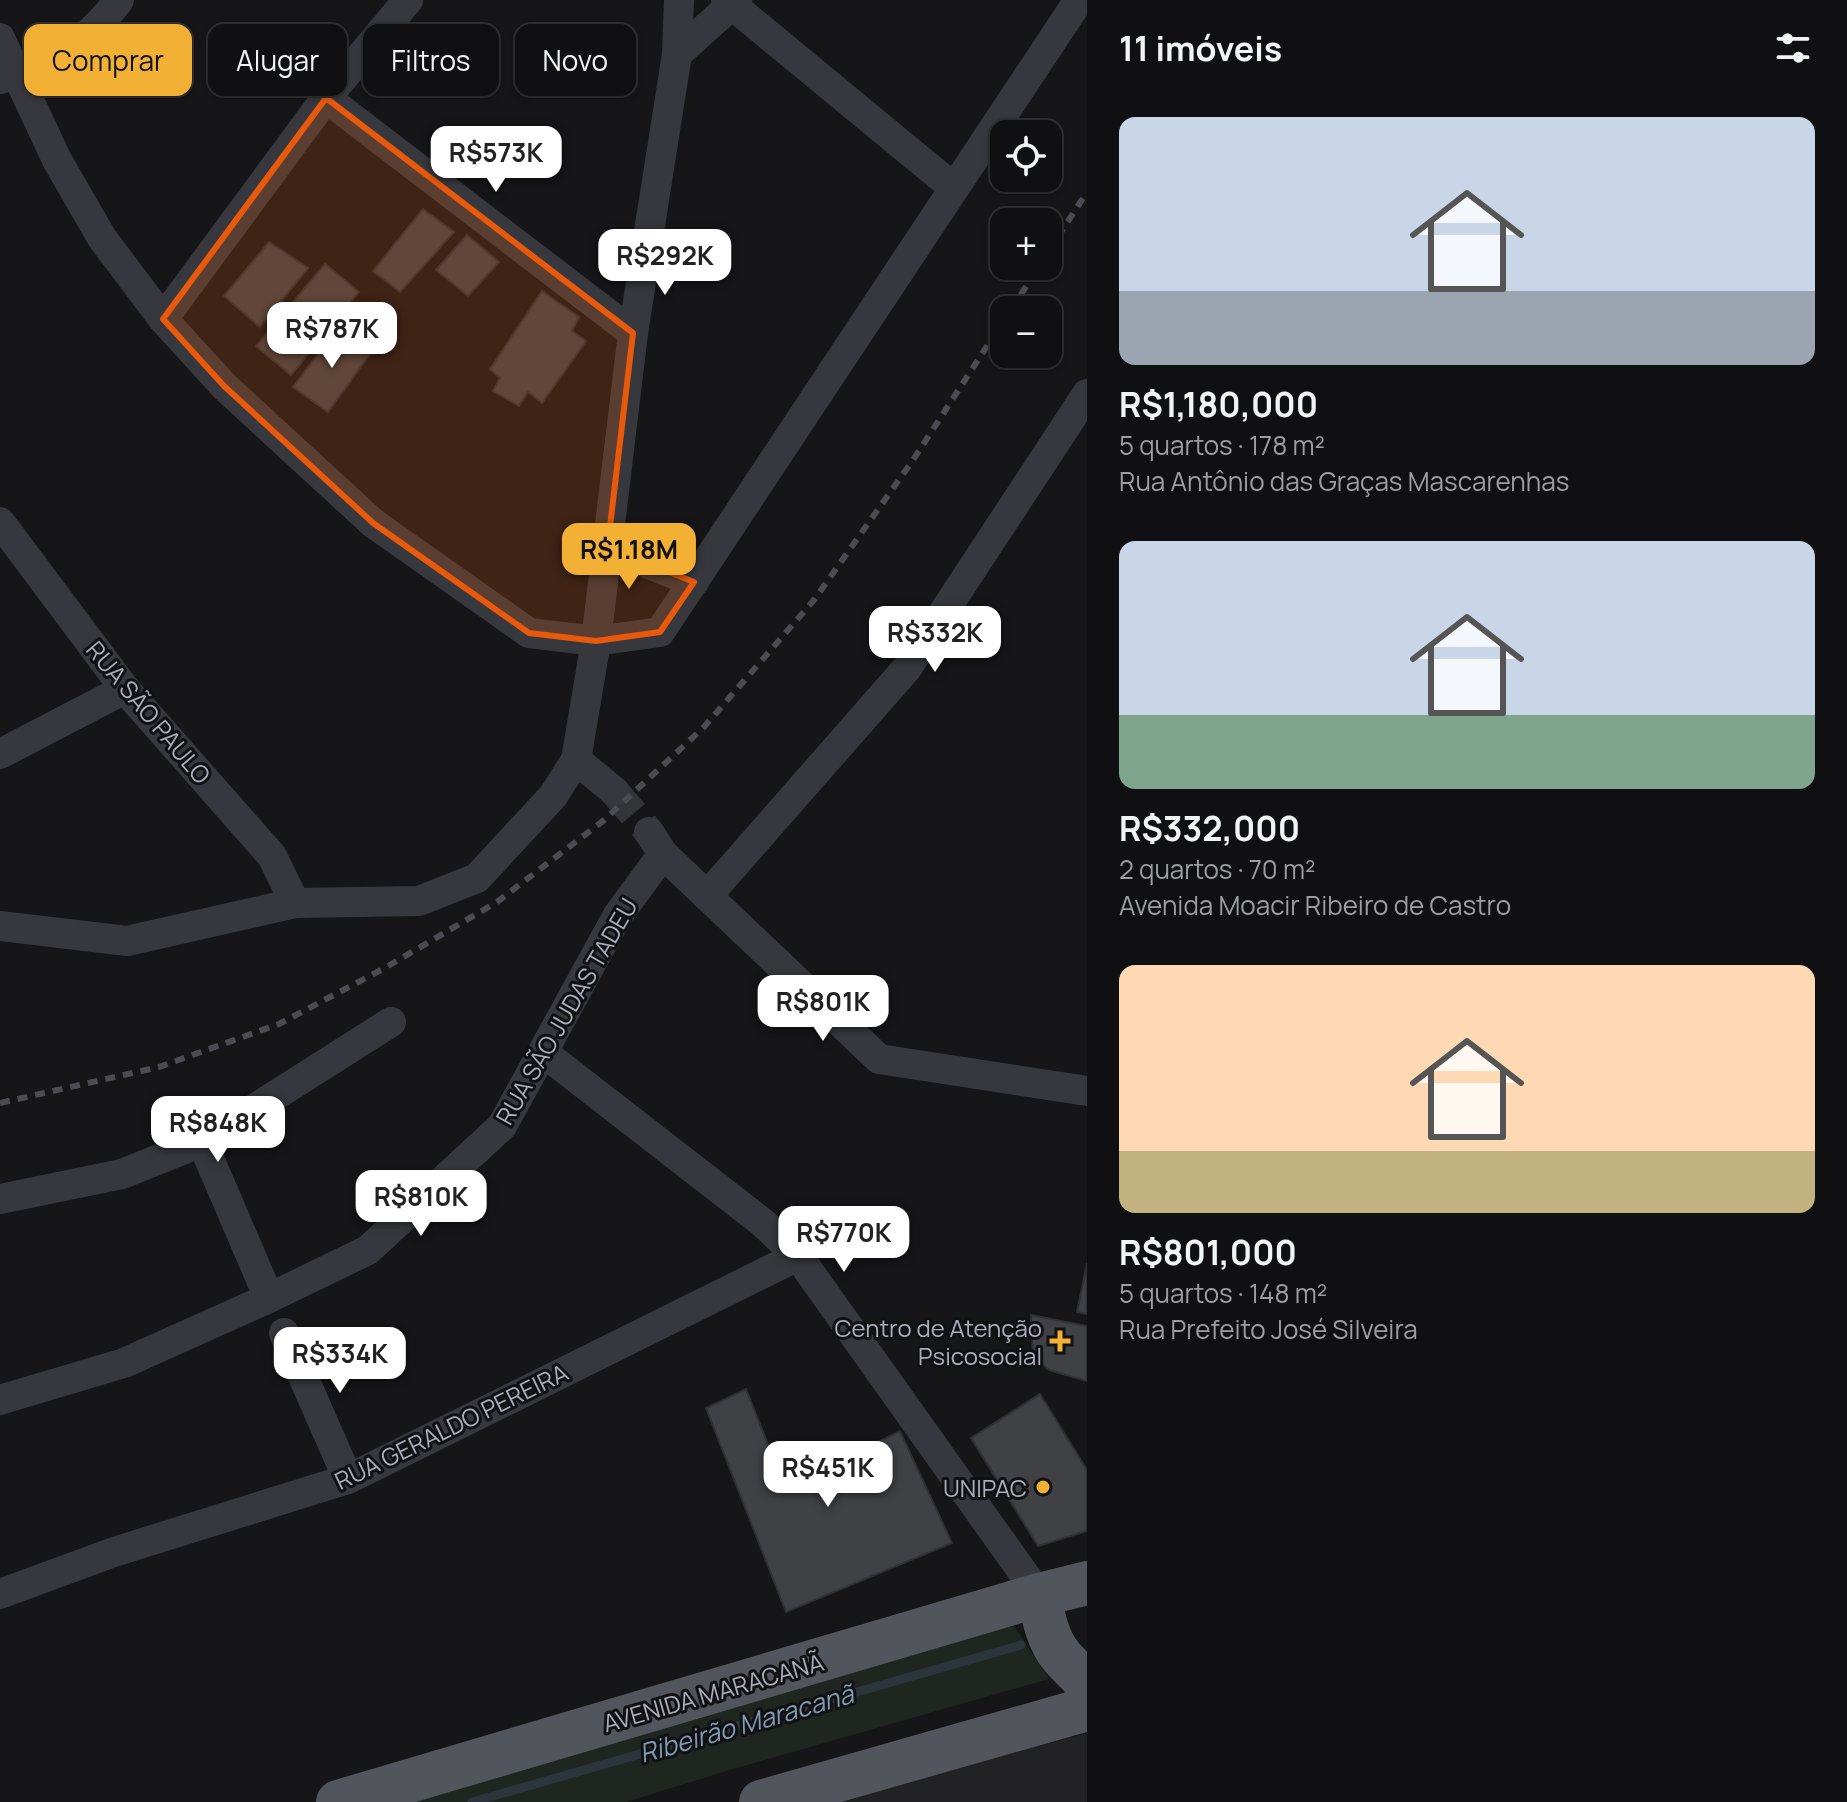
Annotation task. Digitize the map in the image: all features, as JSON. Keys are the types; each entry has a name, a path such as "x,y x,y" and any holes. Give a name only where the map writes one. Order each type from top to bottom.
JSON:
{"main road":[{"name":"AVENIDA MARACANÃ","path":"338,1802 1087,1583"},
{"path":"1039,1595 1059,1654 1084,1689"},
{"path":"1084,1689 1072,1643 1080,1607 1087,1595"},
{"path":"761,1802 1045,1719 1084,1689"}],"street":[{"path":"9,77 61,56 103,21 119,0"},
{"path":"163,319 326,98 408,0"},
{"path":"0,926 127,941 295,903 419,901 477,878 553,796 576,760 596,641 633,333 677,54 679,0"},
{"path":"0,38 9,77 102,238 163,319 224,386 373,523 529,633 596,641 660,632 1079,0"},
{"path":"677,54 732,2 954,188"},
{"path":"326,98 633,333"},
{"path":"1087,394 907,668 707,896 879,1059 1087,1091"},
{"name":"RUA SÃO PAULO","path":"0,522 125,689 272,856 295,903"},
{"path":"609,535 649,564 694,582"},
{"path":"0,754 125,689"},
{"path":"576,760 614,791"},
{"name":"RUA SÃO JUDAS TADEU","path":"0,1400 124,1363 368,1250 502,1126 656,843 707,896"},
{"path":"0,1199 122,1174 202,1142 391,1022"},
{"path":"544,1053 763,1223 798,1256 1039,1595"},
{"path":"202,1142 269,1298"},
{"name":"RUA GERALDO PEREIRA","path":"0,1594 114,1552 348,1479 798,1256"},
{"path":"284,1333 348,1479"}],"highlighted area":[{"path":"326,98 633,333 609,535 649,564 694,582 660,632 596,641 529,633 373,523 224,386 163,319"}],"shaded area":[{"path":"1010,1620 1049,1679 626,1802 394,1802"},
{"path":"1087,1733 1087,1802 835,1802 848,1797"}],"building":[{"path":"423,209 454,232 400,292 373,271"},
{"path":"467,235 499,262 468,296 436,270"},
{"path":"269,242 308,268 260,327 224,296"},
{"path":"325,264 359,292 291,375 256,346"},
{"path":"542,291 579,317 572,331 586,341 542,403 528,392 519,406 493,391 500,378 490,369"},
{"path":"339,326 370,354 328,412 293,387"},
{"path":"1087,1263 1087,1314 1077,1312"},
{"name":"Centro de Atenção Psicosocial","path":"1031,1315 1087,1326 1087,1381 1049,1370 1033,1356"},
{"path":"746,1389 785,1487 900,1431 952,1543 786,1612 706,1408"},
{"path":"1040,1394 1087,1470 1087,1531 1038,1546 971,1438"}],"waterway":[{"name":"Ribeirão Maracanã","path":"472,1802 1021,1645"}],"tunnel":[{"path":"614,791 649,832"}],"railway":[{"path":"1062,230 1087,192"},
{"path":"1020,296 1030,280"},
{"path":"0,1103 159,1067 279,1024 383,969 497,902 603,821 704,727 814,600 913,460 990,342"}],"place":[{"name":"Centro de Atenção Psicosocial","path":"1060,1341"},
{"name":"UNIPAC","path":"1043,1487"}]}
